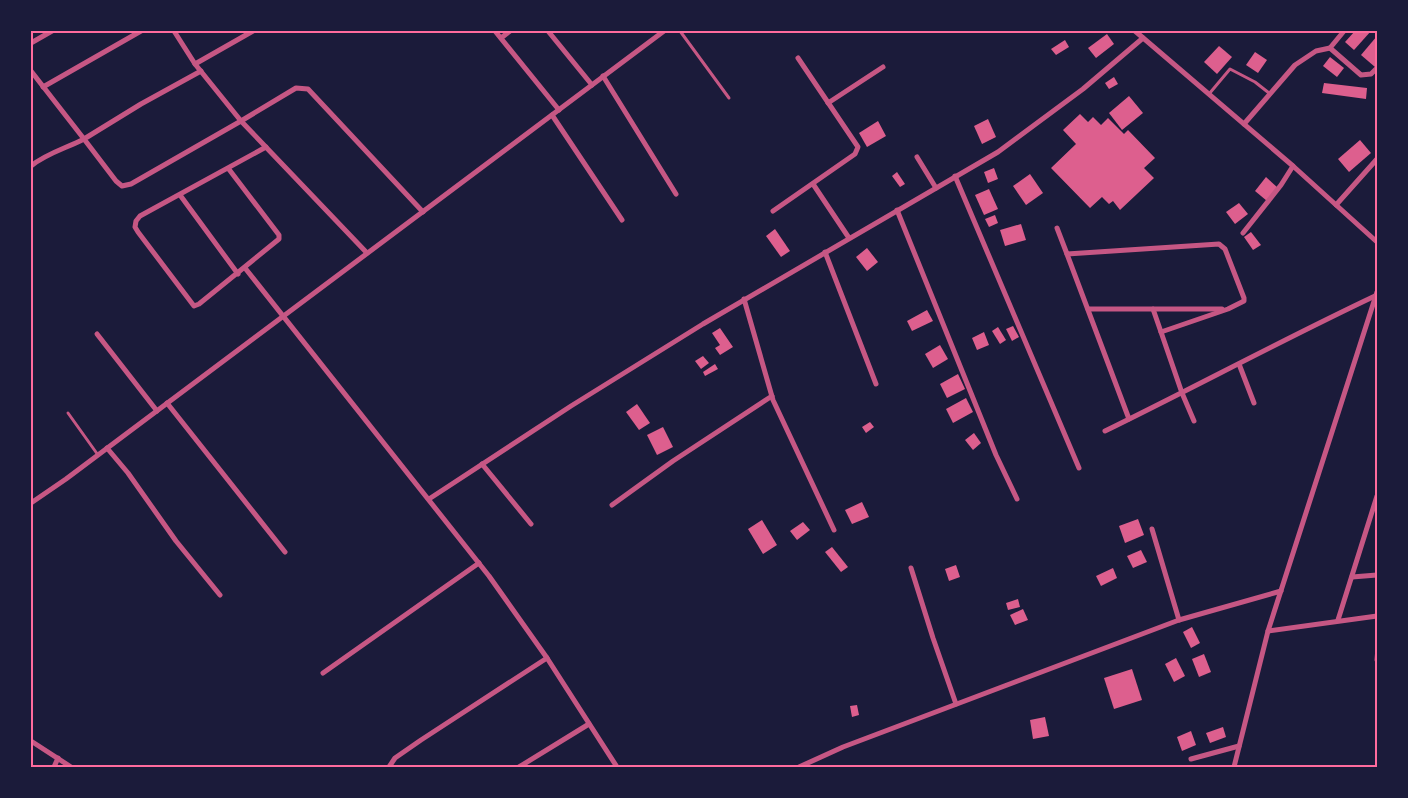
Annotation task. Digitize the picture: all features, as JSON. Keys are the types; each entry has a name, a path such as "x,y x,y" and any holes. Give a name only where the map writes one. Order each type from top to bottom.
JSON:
{"street":[{"path":"31,43 52,31"},
{"path":"43,87 141,31"},
{"path":"174,31 195,64 241,120 367,253"},
{"path":"195,64 253,31"},
{"path":"495,31 559,110"},
{"path":"501,38 510,31"},
{"path":"548,31 592,86"},
{"path":"31,503 98,455 664,31"},
{"path":"1135,31 1293,166 1377,242"},
{"path":"1244,124 1294,65 1316,51 1330,48 1344,31"},
{"path":"429,499 588,396 744,299 998,152 1082,88 1143,38"},
{"path":"1330,48 1361,74 1371,74 1377,68"},
{"path":"772,210 855,154 858,147 798,58"},
{"path":"828,102 882,67"},
{"path":"31,71 116,181 126,186 296,88 308,89 423,212"},
{"path":"31,166 47,156 84,139 141,104 201,71"},
{"path":"603,76 676,194"},
{"path":"552,115 622,220"},
{"path":"228,168 279,235 279,239 238,274 195,306 192,306 138,232 135,224 140,216 266,147"},
{"path":"917,157 936,188"},
{"path":"1336,205 1377,159"},
{"path":"1243,233 1281,185 1293,166"},
{"path":"955,176 1079,468"},
{"path":"813,184 849,238"},
{"path":"180,195 238,274"},
{"path":"897,210 996,456 1017,500"},
{"path":"1057,228 1129,419"},
{"path":"1067,254 1219,244 1227,252 1244,298 1241,304 1161,332"},
{"path":"825,252 876,384"},
{"path":"245,268 479,563 547,658 617,767"},
{"path":"1105,431 1376,294"},
{"path":"1234,767 1268,631 1376,294"},
{"path":"744,299 772,396 834,530"},
{"path":"1088,309 1228,308"},
{"path":"1153,309 1182,393 1194,421"},
{"path":"98,334 156,411"},
{"path":"1239,364 1254,403"},
{"path":"612,505 673,461 772,396"},
{"path":"167,403 285,552"},
{"path":"107,448 220,595"},
{"path":"482,464 531,524"},
{"path":"1338,620 1377,496"},
{"path":"1369,520 1377,519"},
{"path":"1152,529 1179,620"},
{"path":"323,673 479,563"},
{"path":"911,568 956,704"},
{"path":"1352,576 1377,576"},
{"path":"799,767 843,747 1179,620 1281,591"},
{"path":"1268,631 1377,616"},
{"path":"389,767 395,758 421,740 547,658"},
{"path":"519,767 589,724"},
{"path":"31,741 70,767"},
{"path":"1191,759 1239,746"},
{"path":"54,767 58,758"}],"lane":[{"path":"680,31 729,98"},
{"path":"1209,94 1230,69 1256,82 1269,93"},
{"path":"68,413 98,455"},
{"path":"1376,660 1377,647"}],"building":[{"path":"1355,31 1371,31 1354,50 1345,42"},
{"path":"1107,34 1114,44 1096,58 1088,48"},
{"path":"1377,36 1377,64 1375,67 1361,55"},
{"path":"1065,40 1069,47 1056,55 1051,49"},
{"path":"1219,46 1232,57 1217,74 1204,62"},
{"path":"1255,52 1267,60 1258,73 1246,65"},
{"path":"1330,57 1344,68 1337,77 1323,66"},
{"path":"1114,77 1118,84 1109,89 1105,83"},
{"path":"1324,83 1367,88 1366,99 1322,93"},
{"path":"1129,96 1143,113 1122,130 1109,113"},
{"path":"1080,114 1088,122 1093,117 1101,125 1108,118 1124,134 1128,130 1155,158 1144,168 1154,178 1120,210 1113,201 1109,204 1102,197 1090,208 1051,168 1076,144 1063,130"},
{"path":"988,119 996,137 982,144 974,126"},
{"path":"878,121 886,136 867,147 859,133"},
{"path":"1360,140 1371,153 1349,172 1338,159"},
{"path":"994,168 998,179 988,183 984,172"},
{"path":"897,172 905,184 900,187 892,176"},
{"path":"1030,174 1043,193 1026,205 1013,186"},
{"path":"1266,177 1278,188 1267,201 1255,191"},
{"path":"989,189 998,209 984,215 975,195"},
{"path":"1239,203 1248,214 1235,224 1226,212"},
{"path":"995,215 998,223 989,227 985,219"},
{"path":"1021,224 1026,240 1005,246 1000,230"},
{"path":"775,229 790,251 781,257 766,236"},
{"path":"1251,232 1261,245 1253,250 1244,237"},
{"path":"867,248 878,262 867,271 856,257"},
{"path":"927,310 933,321 912,331 907,321"},
{"path":"1013,326 1019,337 1012,341 1006,329"},
{"path":"998,327 1006,340 1000,344 992,331"},
{"path":"720,328 733,347 720,355 715,348 720,345 712,333"},
{"path":"984,332 989,345 977,350 972,338"},
{"path":"940,345 948,359 933,368 925,354"},
{"path":"703,356 709,363 701,369 695,361"},
{"path":"715,364 718,369 705,376 703,372"},
{"path":"958,374 965,389 947,398 940,384"},
{"path":"966,398 973,412 953,423 946,409"},
{"path":"637,404 650,423 639,430 626,412"},
{"path":"870,422 874,427 866,433 862,427"},
{"path":"663,427 673,447 657,455 647,435"},
{"path":"974,433 981,443 973,450 965,440"},
{"path":"862,502 869,517 852,524 845,510"},
{"path":"1138,519 1144,535 1125,543 1119,526"},
{"path":"762,520 777,545 763,554 748,529"},
{"path":"803,522 810,530 797,540 790,531"},
{"path":"832,547 848,567 841,572 825,552"},
{"path":"1141,550 1147,562 1133,568 1127,556"},
{"path":"956,565 960,577 949,581 945,569"},
{"path":"1113,568 1117,578 1101,586 1096,576"},
{"path":"1018,599 1020,607 1008,610 1006,603"},
{"path":"1023,609 1028,620 1015,625 1010,615"},
{"path":"1192,627 1200,643 1191,648 1183,632"},
{"path":"1204,654 1211,672 1199,677 1192,659"},
{"path":"1176,658 1185,676 1174,682 1165,664"},
{"path":"1132,669 1142,700 1114,709 1104,678"},
{"path":"857,705 859,715 852,717 850,706"},
{"path":"1045,717 1049,736 1033,739 1030,720"},
{"path":"1223,727 1226,737 1210,743 1206,733"},
{"path":"1191,731 1196,745 1182,751 1177,737"}]}
